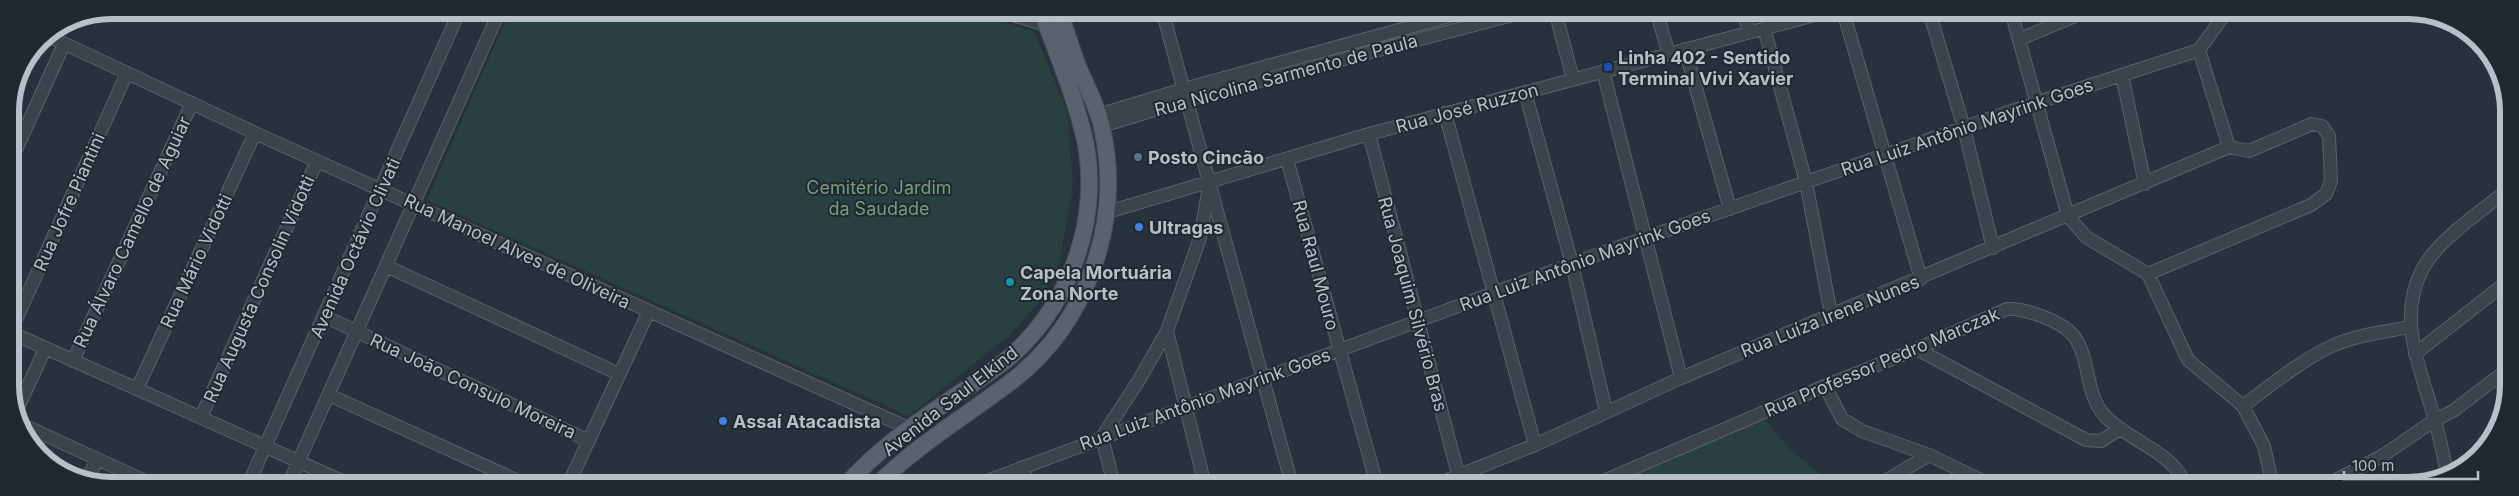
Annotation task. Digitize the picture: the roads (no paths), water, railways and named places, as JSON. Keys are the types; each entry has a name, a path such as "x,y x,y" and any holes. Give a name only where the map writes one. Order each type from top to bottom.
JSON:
{"main road":[{"name":"Avenida Saul Elkind","path":"854,477 879,452 908,428 999,366 1017,350 1045,320 1067,283 1086,221 1089,171 1082,128 1043,19"},
{"path":"1044,19 1058,30 1066,47 1075,57"},
{"name":"Avenida Saul Elkind","path":"891,477 925,442 1012,381 1046,348 1074,311 1093,271 1108,212 1108,165 1100,120 1062,19"},
{"path":"1089,171 1096,210 1108,212"},
{"path":"888,477 894,460 913,443 914,434 908,428"}],"street":[{"name":"Avenida Octávio Clivati","path":"252,477 456,19"},
{"name":"Avenida Octávio Clivati","path":"292,477 496,19"},
{"path":"1165,19 1290,477"},
{"name":"Rua Nicolina Sarmento de Paula","path":"1100,120 1438,19"},
{"name":"Rua Nicolina Sarmento de Paula","path":"1186,95 1492,19"},
{"path":"1557,19 1573,79"},
{"path":"1658,19 1669,54"},
{"path":"1745,19 1749,32"},
{"name":"Rua José Ruzzon","path":"1108,212 1209,184 1369,134 1799,19"},
{"path":"1845,19 1921,279"},
{"path":"1931,19 1964,128 1993,248"},
{"path":"2013,19 2038,102 2068,216 2086,236 2148,274 2188,360 2243,406 2264,446 2271,477"},
{"path":"2020,39 2068,19"},
{"path":"2148,274 2311,205 2326,194 2331,180 2329,136 2322,126 2312,124 2249,151 2229,147 2200,50 2221,19"},
{"path":"1764,28 1806,182 1832,314"},
{"name":"Rua Manoel Alves de Oliveira","path":"54,39 255,133 908,428"},
{"path":"19,143 64,44"},
{"path":"1685,49 1730,208"},
{"name":"Rua Luiz Antônio Mayrink Goes","path":"997,477 1572,264 2038,102 2200,50"},
{"path":"1603,71 1647,238 1681,378"},
{"name":"Rua Jofre Piantini","path":"19,316 126,73"},
{"path":"2122,75 2146,184"},
{"path":"1525,92 1572,264 1606,411"},
{"name":"Rua Álvaro Camello de Aguiar","path":"73,361 192,103"},
{"path":"1445,114 1535,445"},
{"name":"Rua Mário Vidotti","path":"137,389 255,133"},
{"name":"Rua Joaquim Silvério Bras","path":"1369,134 1416,321 1458,474"},
{"name":"Rua Luíza Irene Nunes","path":"1452,477 1535,445 1681,378 1832,314 1921,279 2229,147"},
{"name":"Rua Raul Mouro","path":"1287,159 1374,477"},
{"name":"Rua Augusta Consolin Vidotti","path":"201,417 317,161"},
{"path":"1112,477 1102,437 1139,380 1167,331 1200,238 1209,184"},
{"path":"2446,469 2435,420 2415,354 2410,328 2411,297 2422,269 2442,244 2500,196"},
{"path":"1200,238 1224,236"},
{"path":"386,266 619,374"},
{"path":"2415,354 2500,288"},
{"name":"Rua Professor Pedro Marczak","path":"1613,477 2007,309 2021,308 2073,334 2080,346 2092,394 2104,415 2120,429 2172,464 2182,477"},
{"path":"572,477 649,311"},
{"name":"Rua João Consulo Moreira","path":"324,316 589,441"},
{"path":"2243,406 2298,366 2332,346 2364,336 2410,328"},
{"path":"1167,331 1203,477"},
{"path":"19,336 45,349 333,477"},
{"path":"21,402 45,349"},
{"path":"1917,349 2086,440 2101,441 2120,429"},
{"path":"2342,477 2382,456 2435,420 2453,412 2500,375"},
{"path":"1825,386 1842,419 1862,431 1929,455 1974,477"},
{"path":"329,395 509,477"},
{"path":"29,427 136,477"},
{"path":"1892,477 1929,455"},
{"path":"90,474 97,459"},
{"path":"1023,467 1026,477"}],"place":[{"name":"Linha 402 - Sentido Terminal Vivi Xavier","path":"1608,67"},
{"name":"Posto Cincão","path":"1138,157"},
{"name":"Ultragas","path":"1139,227"},
{"name":"Capela Mortuária Zona Norte","path":"1010,282"},
{"name":"Assaí Atacadista","path":"723,421"}],"park label":[{"name":"Cemitério Jardim da Saudade","path":"879,197"}]}
